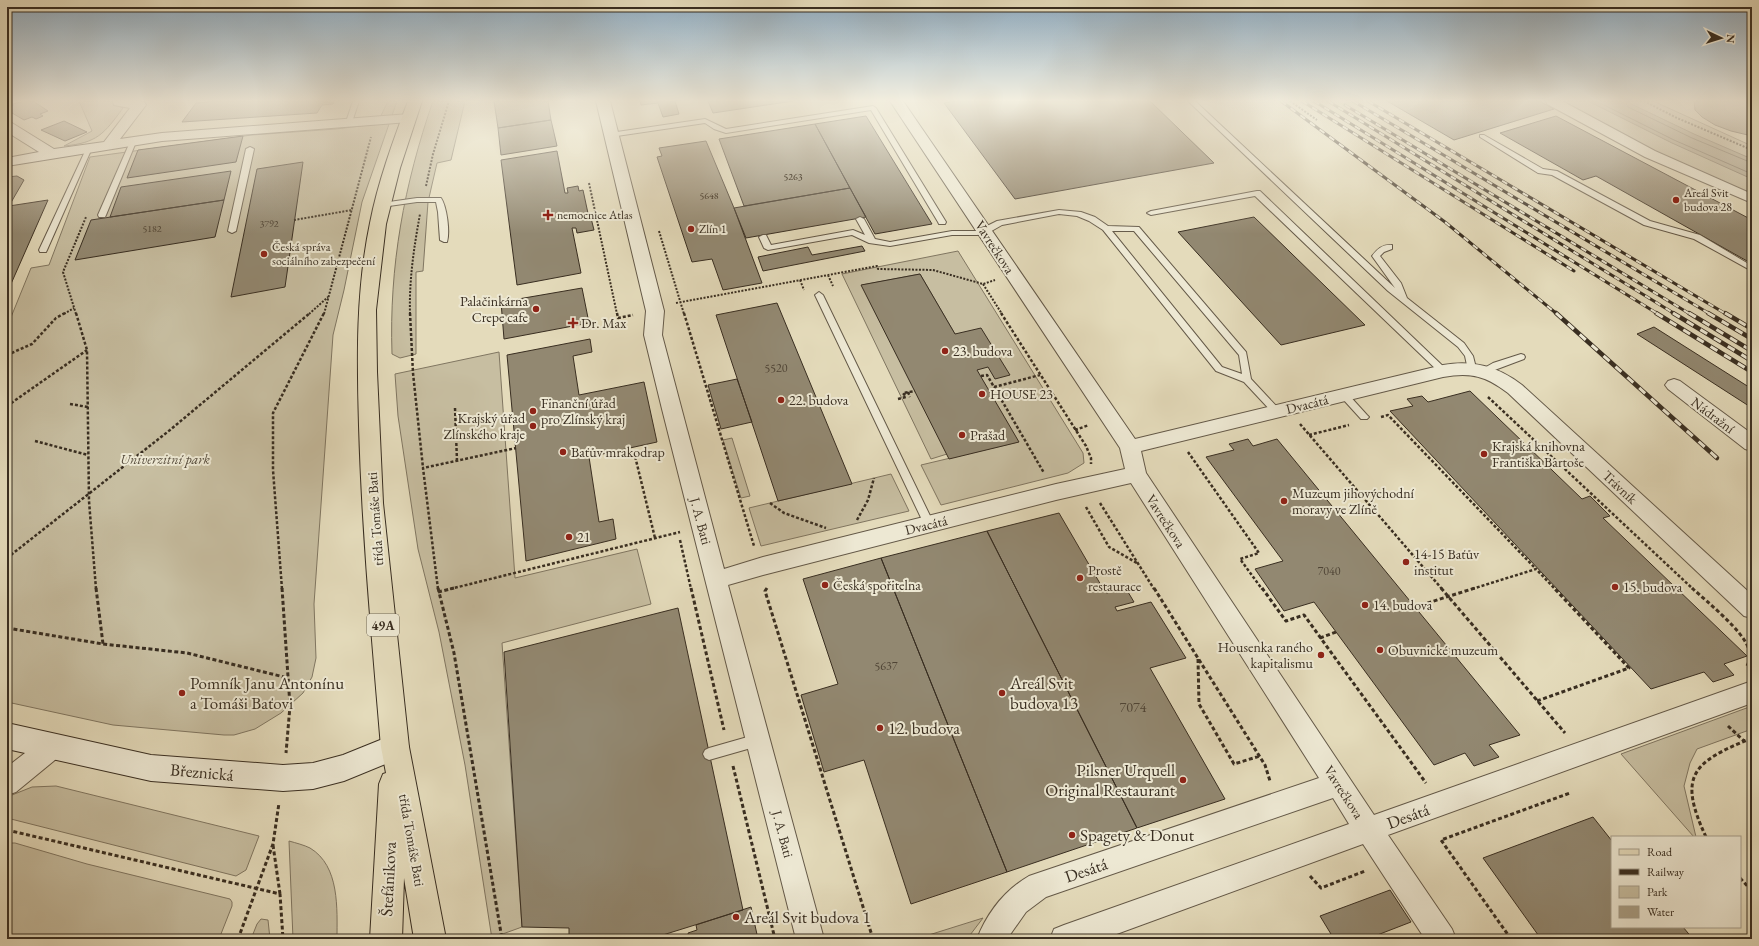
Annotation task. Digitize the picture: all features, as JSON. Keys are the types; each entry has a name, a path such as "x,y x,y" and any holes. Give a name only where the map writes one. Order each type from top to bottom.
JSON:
{"main road":[{"name":"třída Tomáše Bati","path":"400,145 382,205 374,251 367,310 372,502 395,747 430,939"},
{"name":"Březnická","path":"7,736 52,748 151,768 284,778 314,776 344,768 395,747"},
{"name":"Štefánikova","path":"386,939 395,747"}],"street":[{"path":"38,145 52,154"},
{"path":"7,162 108,145"},
{"name":"J. A. Bati","path":"613,145 654,309 653,335 671,409 810,939"},
{"name":"Vavrečkova","path":"926,145 1130,447 1136,474 1338,784 1442,939"},
{"path":"1634,145 1650,154 1752,199"},
{"name":"Dvacátá","path":"1130,447 1443,371 1463,368 1478,370"},
{"name":"Trávník","path":"1478,370 1500,378 1515,389 1752,609"},
{"name":"Nádražní","path":"1674,385 1752,444"},
{"name":"Dvacátá","path":"716,580 762,566 1056,492 1136,474"},
{"name":"Desátá","path":"1064,939 1369,830 1748,682"},
{"path":"7,783 52,748"},
{"name":"Desátá","path":"991,939 1015,903 1026,893 1039,886 1338,784"}],"lane":[{"path":"102,215 132,145"},
{"path":"895,145 942,222"},
{"path":"1238,145 1404,300 1461,345 1478,370 1520,357"},
{"path":"1497,145 1541,171 1554,173 1647,223 1698,237 1752,269"},
{"path":"43,250 89,148"},
{"path":"232,231 250,149"},
{"path":"1150,213 1256,193 1443,371"},
{"path":"382,205 433,199 441,202 444,240"},
{"path":"763,237 768,248 852,232 872,241 890,244 952,233 985,231 1000,223 1059,212 1078,214 1092,219 1106,228 1219,369 1247,380 1276,411"},
{"path":"860,219 872,241"},
{"path":"1106,228 1136,229 1243,354 1247,380"},
{"path":"1389,247 1381,250 1376,256 1397,283 1404,300"},
{"path":"819,295 929,524"},
{"path":"1344,395 1364,417"},
{"path":"709,754 758,740"}],"path":[{"path":"290,706 273,470 273,413 323,318 369,145"},
{"path":"436,145 416,233 411,289 411,363 438,592 454,653 502,939"},
{"path":"1740,145 1752,150"},
{"path":"589,183 618,318 681,302 877,266 878,269 933,270 977,282"},
{"path":"294,220 352,210"},
{"path":"87,215 63,272 87,350 88,495 94,576 103,644"},
{"path":"658,227 749,534 754,547 758,551"},
{"path":"983,284 1086,446 1091,458 1089,468"},
{"path":"7,558 150,447 271,346 328,296"},
{"path":"7,355 32,344 56,318 74,308"},
{"path":"7,406 87,350"},
{"path":"981,376 987,375 1056,492"},
{"path":"994,387 1040,375"},
{"path":"898,399 906,397 903,393 915,390"},
{"path":"908,392 910,397"},
{"path":"1486,395 1742,636 1751,651 1748,682"},
{"path":"70,404 88,407"},
{"path":"454,408 457,461"},
{"path":"1388,415 1629,668 1537,701"},
{"path":"1309,435 1569,737"},
{"path":"1176,436 1259,553 1240,559 1286,621 1304,615 1429,786"},
{"path":"35,441 88,455"},
{"path":"423,468 516,448"},
{"path":"634,452 655,538"},
{"path":"854,526 868,500 874,478"},
{"path":"1093,502 1100,503 1260,756 1265,765 1274,805"},
{"path":"770,503 784,513 831,530"},
{"path":"1085,506 1109,547 1139,564"},
{"path":"438,592 702,526"},
{"path":"1415,607 1536,570"},
{"path":"769,585 765,591 873,939"},
{"path":"7,628 103,644 187,653 288,678"},
{"path":"1320,638 1336,632"},
{"path":"1198,658 1199,704 1234,764 1260,756"},
{"path":"1706,836 1698,821 1692,802 1694,773 1710,756 1752,738"},
{"path":"1511,939 1441,840 1570,793"},
{"path":"7,830 257,890 280,894"},
{"path":"238,939 273,844 280,894 283,939"},
{"path":"1294,858 1321,888 1366,871 1371,875"},
{"path":"1741,879 1752,891"}],"green space":[{"name":"Univerzitní park","path":"177,145 382,145 362,202 333,335 314,604 316,658 312,677 303,693 281,713 255,729 234,735 113,725 7,702 7,327 31,268 49,265 90,157"},
{"path":"419,145 455,145 451,160 437,163 428,202 423,271 416,272 416,354 400,358 392,354 393,289 400,226"},
{"path":"1642,145 1750,145 1752,146 1752,195"},
{"path":"958,251 1083,453 1084,463 1068,473 941,505 921,465 1018,442 920,274 862,285 947,454 931,459 842,274"},
{"path":"499,352 515,578 637,549 651,604 502,643 522,927 497,936 498,939 492,939 465,765 439,632 418,549 398,416 395,374"},
{"path":"732,438 750,496 741,498 723,440"},
{"path":"891,474 909,511 761,546 749,508"},
{"path":"1752,706 1752,729 1697,749 1690,763 1684,786 1696,836 1693,836 1621,754"},
{"path":"56,786 259,836 246,870 236,876 7,818 7,797 32,787"},
{"path":"289,841 310,848 320,856 327,866 335,889 337,939 293,939"},
{"path":"7,843 15,843 87,864 230,899 232,906 219,939 7,939"},
{"path":"983,918 967,939 916,939"},
{"path":"261,919 268,920 270,939 251,939 257,924"}],"water":[{"path":"1677,145 1720,145 1752,159 1752,179"}],"building":[{"path":"174,145 241,145 236,162 127,178 138,150"},
{"path":"500,145 557,146 501,155"},
{"path":"678,145 708,145 734,208 762,283 723,290 712,259 692,262 657,157 662,156 659,148"},
{"path":"721,145 827,145 850,188 744,206"},
{"path":"827,145 884,145 932,224 875,234"},
{"path":"975,145 1196,145 1214,163 1015,199"},
{"name":"Areál Svit budova 28","path":"1521,145 1611,145 1752,220 1752,258 1747,261 1596,176 1583,180"},
{"name":"nemocnice Atlas","path":"557,151 565,193 568,193 567,188 578,186 579,191 583,190 589,218 591,218 594,230 577,233 576,228 572,228 581,273 517,285 501,160"},
{"name":"Česká správa sociálního zabezpečení","path":"303,162 285,287 231,297 257,169"},
{"path":"231,171 224,200 110,217 121,187"},
{"path":"17,176 24,180 9,206 48,200 7,293 7,177"},
{"path":"850,188 866,217 746,238 734,208"},
{"path":"224,200 215,237 75,260 91,220"},
{"path":"1254,217 1365,325 1281,345 1178,232"},
{"path":"862,246 865,251 763,271 758,257 808,247 812,255"},
{"name":"23. budova","path":"920,274 955,334 981,328 1010,375 995,379 988,367 977,370 1019,442 949,459 861,285"},
{"path":"582,288 589,323 504,339 501,302"},
{"name":"22. budova","path":"777,303 852,484 778,501 716,315"},
{"path":"1654,327 1752,389 1752,408 1637,334"},
{"name":"Baťův mrakodrap","path":"590,339 592,352 573,356 579,395 644,382 657,442 589,457 599,522 613,519 616,539 526,561 507,355"},
{"path":"737,379 752,422 721,429 708,385"},
{"name":"15. budova","path":"1470,391 1582,499 1590,496 1610,516 1603,518 1747,656 1724,664 1734,675 1713,682 1704,672 1651,689 1390,411 1413,406 1407,399 1422,396 1428,402"},
{"name":"14. budova","path":"1248,439 1253,446 1277,439 1520,735 1489,745 1499,757 1474,766 1465,753 1434,765 1314,602 1284,611 1255,569 1283,561 1206,457 1234,450 1229,444"},
{"name":"Areál Svit budova 13","path":"1059,513 1105,592 1107,593 1125,587 1134,602 1115,607 1117,611 1151,602 1186,658 1150,668 1225,799 1137,828 987,531"},
{"name":"Areál Svit budova 13","path":"987,531 1137,828 1007,872 881,558"},
{"name":"12. budova","path":"881,558 1007,872 911,904 864,760 824,772 801,695 838,684 803,579"},
{"path":"678,608 743,910 650,939 569,939 569,928 522,927 504,652"},
{"path":"1593,817 1611,840 1611,928 1684,928 1693,939 1541,939 1483,858"},
{"path":"1390,890 1411,922 1367,939 1334,939 1320,916"},
{"name":"Areál Svit budova 1","path":"751,907 758,939 689,939 688,933 697,930 696,925"}],"railway":[{"path":"1341,145 1445,222 1557,314"},
{"path":"1373,145 1574,271"},
{"path":"1385,145 1658,314"},
{"path":"1400,145 1675,314"},
{"path":"1411,145 1690,314"},
{"path":"1427,145 1710,314"},
{"path":"1442,145 1726,314"},
{"path":"1556,313 1717,458"},
{"path":"1656,313 1752,372"},
{"path":"1673,313 1752,361"},
{"path":"1689,313 1752,351"},
{"path":"1708,313 1752,339"},
{"path":"1725,313 1752,329"}],"place":[{"name":"Areál Svit budova 28","path":"1676,200"},
{"name":"nemocnice Atlas","path":"548,215"},
{"name":"Zlín 1","path":"691,229"},
{"name":"Česká správa sociálního zabezpečení","path":"264,254"},
{"name":"Palačinkárna Crepe cafe","path":"536,309"},
{"name":"Dr. Max","path":"573,323"},
{"name":"23. budova","path":"945,351"},
{"name":"HOUSE 23","path":"982,394"},
{"name":"22. budova","path":"781,400"},
{"name":"Finanční úřad pro Zlínský kraj","path":"533,411"},
{"name":"Krajský úřad Zlínského kraje","path":"533,426"},
{"name":"Prašad","path":"962,435"},
{"name":"Baťův mrakodrap","path":"563,452"},
{"name":"Krajská knihovna Františka Bartoše","path":"1484,454"},
{"name":"Muzeum jihovýchodní moravy ve Zlíně","path":"1284,501"},
{"name":"21","path":"569,537"},
{"name":"14-15 Baťův institut","path":"1406,562"},
{"name":"Prostě restaurace","path":"1080,578"},
{"name":"Česká spořitelna","path":"825,585"},
{"name":"15. budova","path":"1615,587"},
{"name":"14. budova","path":"1365,605"},
{"name":"Obuvnické muzeum","path":"1380,650"},
{"name":"Housenka raného kapitalismu","path":"1321,655"},
{"name":"Pomník Janu Antonínu a Tomáši Baťovi","path":"182,693"},
{"name":"Areál Svit budova 13","path":"1002,693"},
{"name":"12. budova","path":"880,728"},
{"name":"Pilsner Urquell Original Restaurant","path":"1183,780"},
{"name":"Spagety & Donut","path":"1072,835"},
{"name":"Areál Svit budova 1","path":"736,917"}]}
